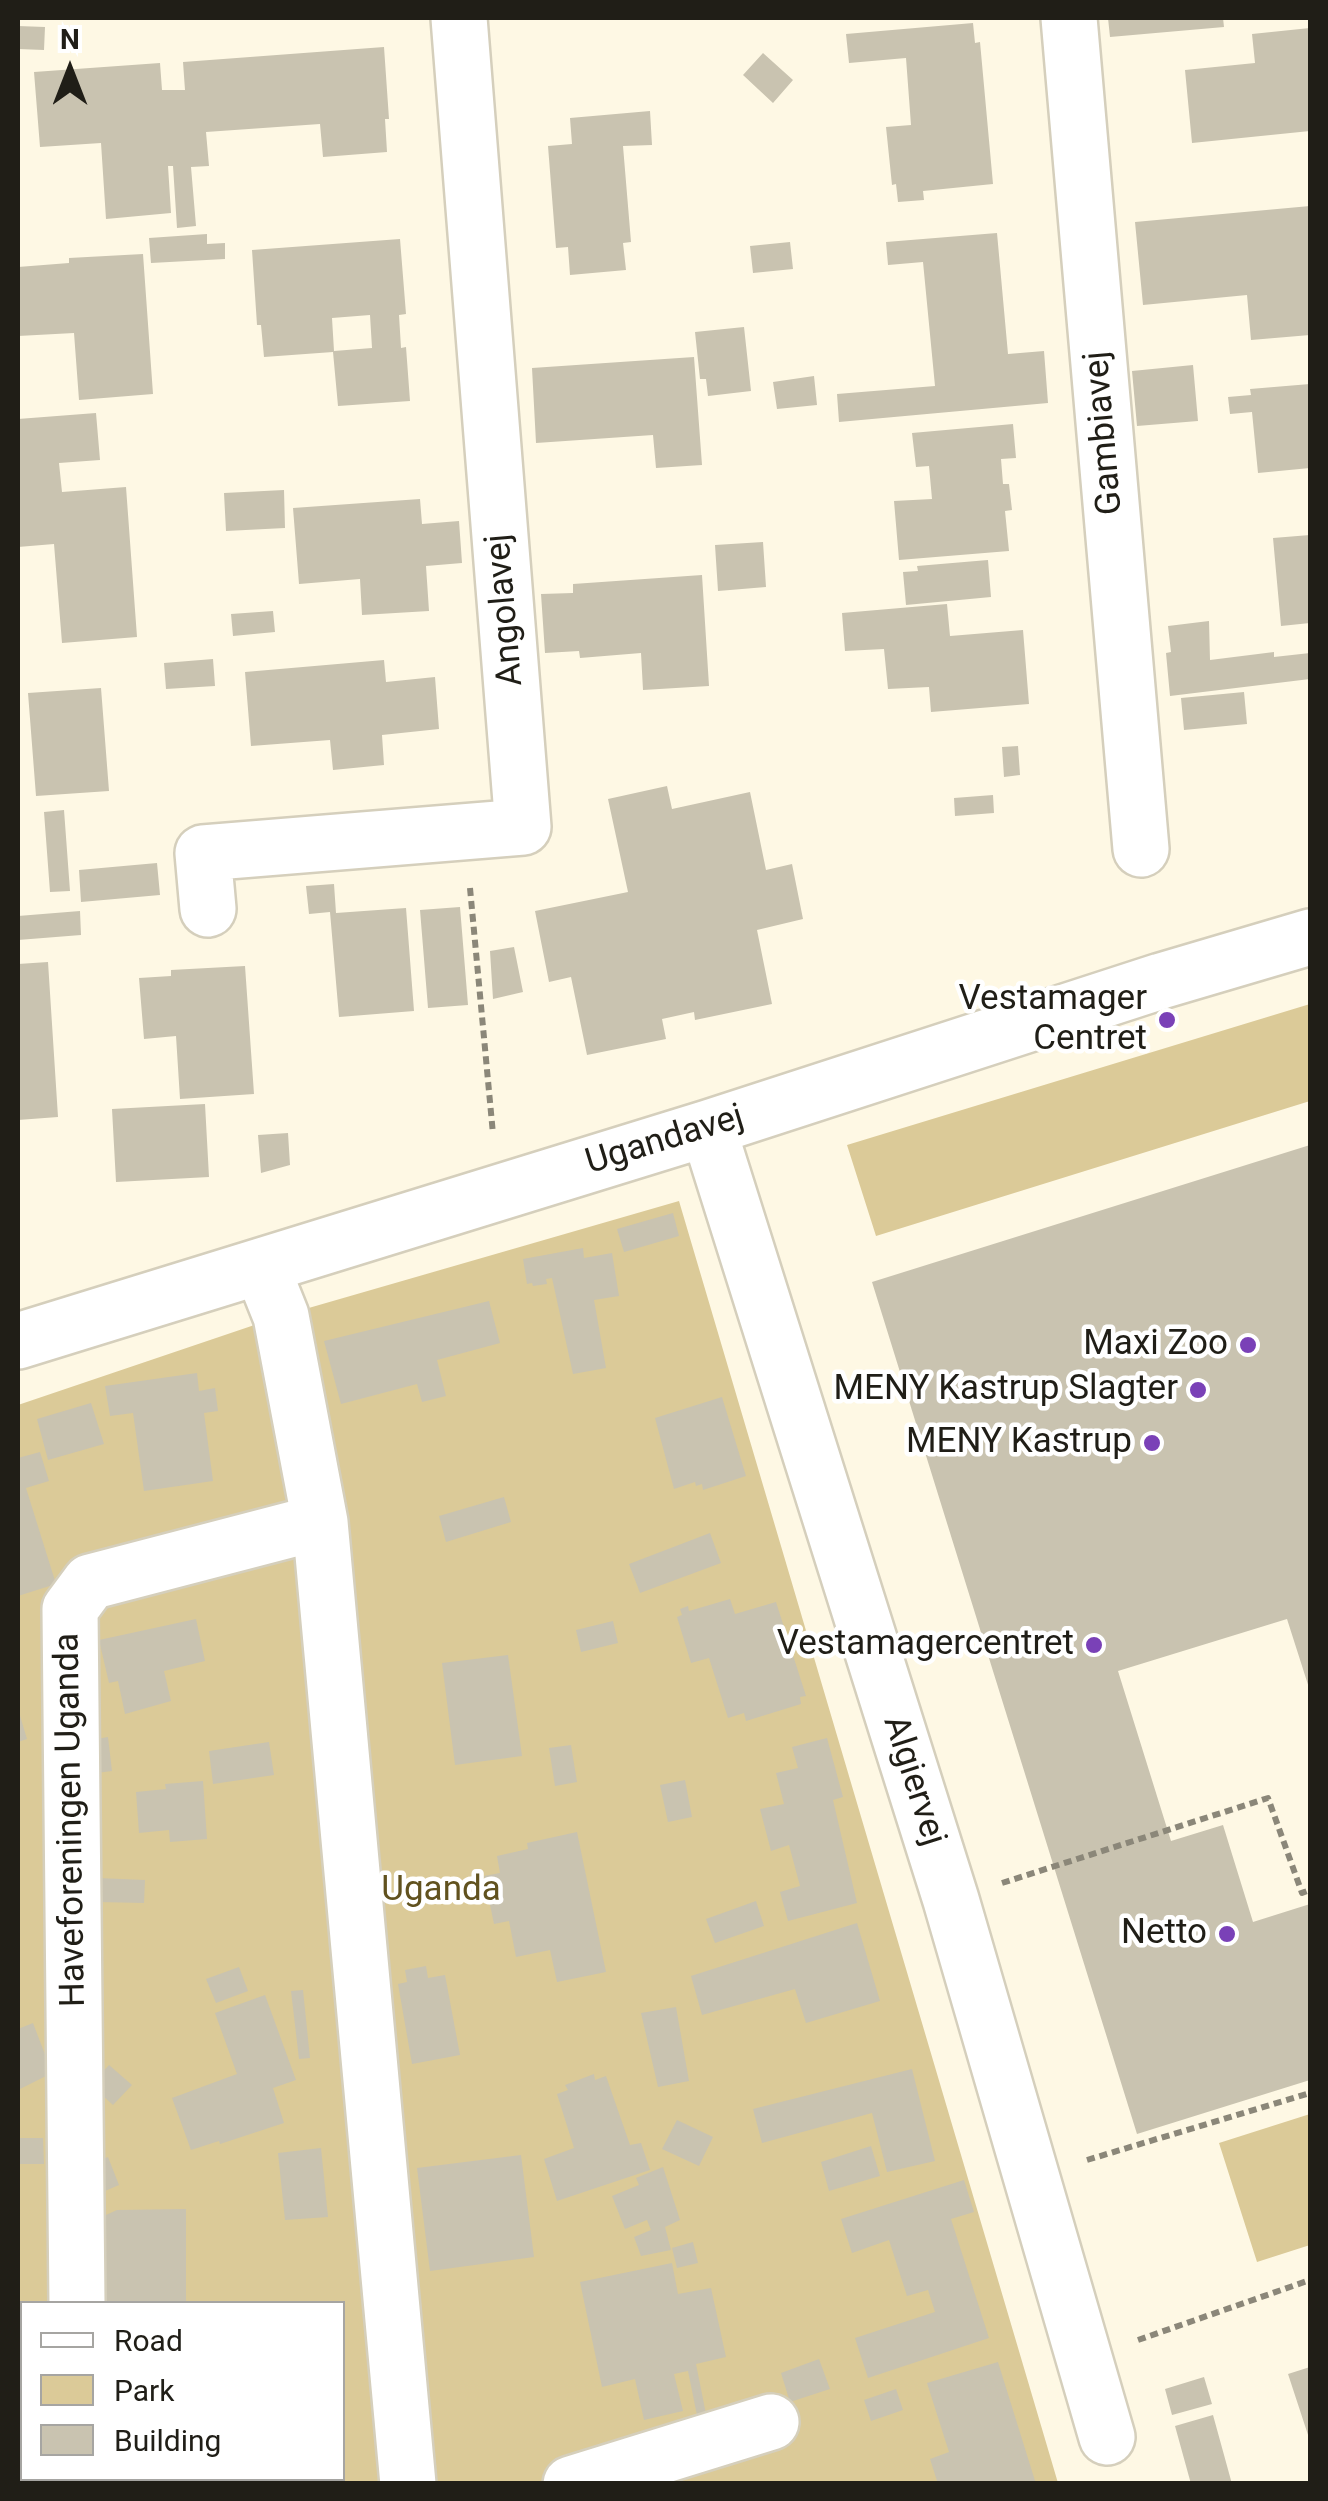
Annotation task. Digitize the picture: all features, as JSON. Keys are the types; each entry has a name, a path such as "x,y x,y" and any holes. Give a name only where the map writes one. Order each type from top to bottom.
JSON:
{"street":[{"name":"Angolavej","path":"208,909 203,853 524,827 459,18"},
{"name":"Gambiavej","path":"1069,18 1142,849"},
{"name":"Ugandavej","path":"18,1342 1310,937"},
{"name":"Algiervej","path":"708,1128 951,1900 1107,2437"},
{"path":"261,1266 281,1316 320,1522 408,2484"},
{"name":"Haveforeningen Uganda","path":"77,2301 70,1609 90,1582 320,1522"},
{"path":"571,2484 771,2422"}],"path":[{"path":"465,832 499,1192"},
{"path":"951,1900 1268,1798 1302,1893 1310,1890"},
{"path":"1032,2177 1310,2093"},
{"path":"1084,2358 1310,2280"}],"green space":[{"path":"1310,1004 1310,1101 876,1236 847,1145"},
{"name":"Uganda","path":"679,1201 1058,2483 18,2483 18,1405 281,1316"},
{"path":"1310,2114 1310,2245 1257,2262 1219,2143"}],"building":[{"path":"1108,18 1223,18 1224,27 1110,37"},
{"path":"973,23 975,43 980,42 993,184 923,191 924,200 898,202 896,184 892,185 886,127 911,125 906,58 849,63 846,34"},
{"path":"18,26 45,27 44,50 18,49"},
{"path":"1310,28 1310,131 1192,143 1185,70 1255,63 1252,34"},
{"path":"384,47 387,152 323,157 320,124 206,132 209,166 191,167 196,226 177,228 173,166 168,166 171,213 106,219 101,143 40,147 34,72 160,63 162,90 185,90 183,62"},
{"path":"763,53 793,80 773,103 743,75"},
{"path":"650,111 652,145 623,146 631,242 623,243 626,270 570,275 568,247 556,248 548,146 572,144 570,118"},
{"path":"1310,206 1310,335 1251,340 1247,295 1143,305 1135,222"},
{"path":"997,233 1008,354 1044,351 1048,403 839,422 837,394 935,386 923,262 888,265 886,242"},
{"path":"207,234 207,244 225,243 225,259 151,263 149,238"},
{"path":"400,239 406,314 399,315 401,348 406,347 410,401 338,406 333,352 264,357 261,325 257,325 252,250","holes":["370,315 372,348 334,351 332,318"]},
{"path":"790,242 793,269 753,273 750,246"},
{"path":"143,254 153,394 79,400 74,333 18,336 18,267 69,263 69,258"},
{"path":"744,327 751,391 708,396 706,379 700,379 695,332"},
{"path":"694,357 702,465 656,468 653,435 536,443 532,368"},
{"path":"1193,365 1198,421 1137,426 1132,371"},
{"path":"814,376 817,405 777,409 773,382"},
{"path":"1310,384 1310,468 1258,473 1252,412 1230,414 1228,397 1251,395 1250,389"},
{"path":"96,413 100,460 59,463 62,492 126,487 137,637 62,643 54,544 18,547 18,419"},
{"path":"1013,424 1016,458 1001,459 1003,484 1009,484 1012,510 1005,511 1009,551 899,560 894,501 932,499 929,466 916,467 912,433"},
{"path":"284,490 285,528 226,531 224,493"},
{"path":"420,499 422,524 459,521 462,563 426,566 429,611 362,615 360,579 299,584 293,508"},
{"path":"1310,535 1310,623 1281,626 1273,538"},
{"path":"763,542 766,587 718,591 715,545"},
{"path":"988,560 991,597 906,605 903,572 918,571 917,566"},
{"path":"702,575 709,686 643,690 641,653 580,658 579,651 545,653 541,594 573,593 573,584"},
{"path":"947,604 950,636 1023,630 1029,704 931,712 929,687 888,689 884,649 845,651 842,613"},
{"path":"273,611 275,632 233,636 231,614"},
{"path":"1209,621 1210,660 1274,652 1274,657 1310,653 1310,679 1170,696 1168,626"},
{"path":"213,659 215,686 166,689 164,663"},
{"path":"384,660 386,682 435,677 439,729 382,735 384,765 333,770 330,740 251,746 245,672"},
{"path":"101,688 109,791 36,796 28,693"},
{"path":"1244,692 1247,724 1184,730 1181,698"},
{"path":"1018,746 1020,775 1004,777 1002,747"},
{"path":"667,786 672,809 750,792 766,870 792,864 803,919 757,930 772,1004 695,1020 694,1012 662,1019 666,1039 587,1055 571,977 549,982 535,911 628,892 608,799"},
{"path":"993,795 994,813 955,816 954,798"},
{"path":"64,810 70,891 50,892 44,812"},
{"path":"157,863 160,895 81,902 79,870"},
{"path":"334,884 336,913 406,908 414,1011 339,1017 330,912 309,914 306,886"},
{"path":"460,907 468,1005 428,1008 420,910"},
{"path":"80,911 81,935 18,940 18,916"},
{"path":"514,947 523,992 493,999 490,951"},
{"path":"48,962 58,1117 18,1120 18,964"},
{"path":"245,966 254,1094 180,1099 176,1036 144,1039 139,978 171,976 171,970"},
{"path":"205,1104 209,1177 116,1182 112,1109"},
{"path":"288,1133 290,1165 261,1173 258,1135"},
{"name":"Vestamagercentret","path":"1310,1145 1310,1691 1287,1619 1118,1671 1171,1841 1223,1825 1253,1922 1310,1904 1310,2080 1137,2134 872,1282"},
{"path":"673,1213 679,1236 624,1252 617,1229"},
{"path":"583,1248 584,1258 612,1253 619,1296 594,1300 606,1368 573,1374 552,1278 546,1279 547,1284 527,1284 523,1259"},
{"path":"489,1301 500,1343 437,1360 446,1396 422,1402 417,1384 341,1404 324,1341"},
{"path":"197,1373 199,1391 215,1388 218,1411 204,1413 213,1481 144,1491 133,1413 110,1416 105,1386"},
{"path":"722,1397 746,1476 703,1490 702,1484 696,1486 695,1482 674,1489 655,1418"},
{"path":"91,1403 104,1444 48,1460 37,1419"},
{"path":"40,1452 49,1481 26,1488 56,1584 18,1596 18,1458"},
{"path":"504,1497 511,1522 446,1542 439,1516"},
{"path":"710,1533 721,1563 640,1593 629,1564"},
{"path":"730,1599 735,1614 776,1602 806,1696 800,1697 801,1704 746,1721 744,1713 728,1718 709,1658 691,1663 677,1617 682,1615 680,1609 688,1606 689,1611"},
{"path":"196,1619 205,1661 164,1671 171,1701 125,1714 118,1681 109,1683 99,1640"},
{"path":"613,1621 618,1643 581,1652 576,1630"},
{"path":"508,1655 522,1756 455,1765 442,1663"},
{"path":"18,1709 27,1739 18,1742"},
{"path":"108,1737 112,1771 89,1774 85,1741"},
{"path":"827,1738 843,1797 833,1800 857,1903 788,1921 780,1892 800,1886 789,1845 771,1851 760,1809 784,1804 776,1773 798,1768 792,1747"},
{"path":"269,1742 274,1775 213,1784 209,1751"},
{"path":"571,1745 577,1782 555,1786 549,1748"},
{"path":"685,1780 692,1817 668,1822 660,1785"},
{"path":"203,1781 207,1839 170,1842 169,1830 139,1833 136,1792 166,1789 165,1784"},
{"path":"577,1832 606,1972 557,1982 550,1950 516,1957 509,1921 494,1924 484,1876 500,1873 497,1856 528,1849 527,1843"},
{"path":"97,1878 145,1880 144,1903 97,1902"},
{"path":"756,1901 764,1926 715,1943 706,1919"},
{"path":"857,1923 880,2001 806,2023 795,1989 702,2015 691,1976"},
{"path":"426,1966 428,1978 445,1975 460,2055 412,2064 398,1984 407,1982 405,1970"},
{"path":"239,1967 248,1991 216,2003 206,1979"},
{"path":"303,1990 310,2058 299,2059 291,1991"},
{"path":"265,1995 296,2080 273,2088 284,2123 191,2150 172,2098 237,2074 215,2013"},
{"path":"676,2007 689,2081 658,2087 641,2013"},
{"path":"33,2023 52,2073 18,2090 18,2029"},
{"path":"109,2065 132,2085 113,2105 91,2085"},
{"path":"912,2069 935,2161 887,2172 872,2113 762,2143 753,2109"},
{"path":"594,2074 595,2080 606,2076 630,2145 641,2143 650,2170 557,2201 544,2159 574,2148 557,2094 568,2090 565,2085"},
{"path":"677,2120 713,2137 699,2166 662,2149"},
{"path":"18,2138 43,2138 44,2164 18,2164"},
{"path":"871,2146 880,2176 829,2191 821,2162"},
{"path":"321,2148 328,2217 285,2220 278,2153"},
{"path":"521,2155 534,2257 430,2271 417,2168"},
{"path":"108,2157 119,2185 91,2197 81,2168"},
{"path":"663,2167 680,2220 665,2227 671,2250 641,2256 634,2237 651,2230 647,2220 625,2229 612,2196 639,2185 636,2178"},
{"path":"964,2180 974,2212 951,2219 989,2338 868,2378 855,2338 935,2312 928,2290 907,2296 889,2240 852,2253 841,2219"},
{"path":"186,2209 186,2301 98,2301 97,2219 117,2210"},
{"path":"693,2242 698,2263 677,2268 672,2248"},
{"path":"672,2263 678,2294 711,2288 726,2357 696,2364 709,2429 700,2430 688,2371 674,2374 683,2411 644,2420 635,2379 602,2387 580,2282"},
{"path":"819,2359 830,2389 790,2402 781,2373"},
{"path":"998,2362 1036,2484 938,2484 930,2459 949,2452 927,2383"},
{"path":"1310,2367 1310,2441 1288,2374"},
{"path":"1204,2377 1212,2404 1172,2415 1165,2389"},
{"path":"896,2389 903,2410 871,2421 864,2400"},
{"path":"1213,2415 1232,2484 1191,2484 1175,2426"},
{"path":"247,2481 281,2481 281,2484"}],"place":[{"name":"Vestamager Centret","path":"1167,1020"},
{"name":"Maxi Zoo","path":"1248,1345"},
{"name":"MENY Kastrup Slagter","path":"1198,1390"},
{"name":"MENY Kastrup","path":"1152,1443"},
{"name":"Vestamagercentret","path":"1094,1645"},
{"name":"Netto","path":"1227,1934"}]}
